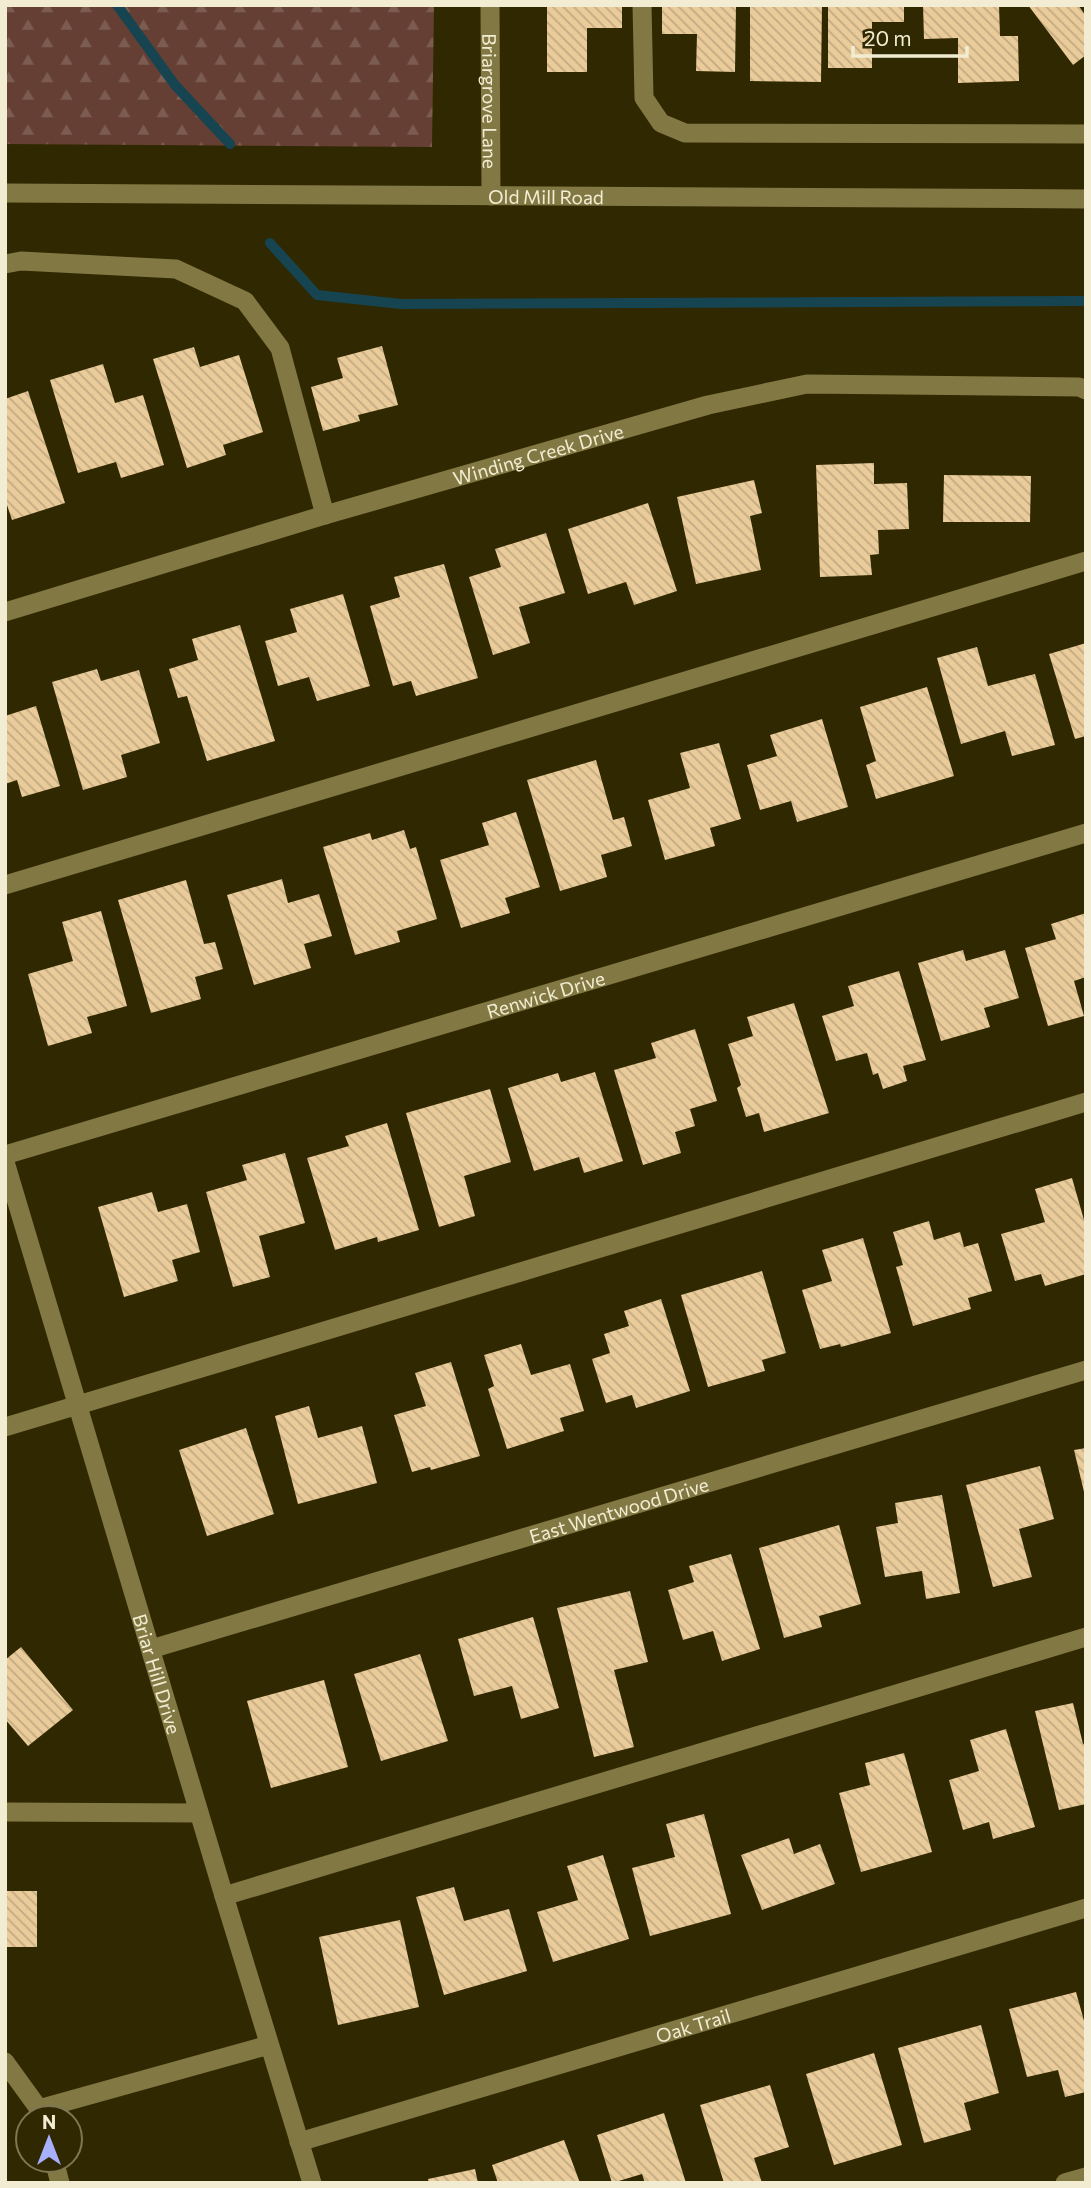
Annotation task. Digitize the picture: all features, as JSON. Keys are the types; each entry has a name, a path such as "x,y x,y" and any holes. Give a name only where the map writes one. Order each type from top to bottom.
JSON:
{"street":[{"name":"Briargrove Lane","path":"490,5 491,196"},
{"path":"642,5 643,98 661,123 685,133 1086,134"},
{"name":"Old Mill Road","path":"5,193 1086,199"},
{"path":"5,264 21,261 176,269 245,301 280,348 325,515"},
{"name":"Winding Creek Drive","path":"5,612 325,515 708,405 807,384 1079,387 1086,390"},
{"path":"5,886 1086,561"},
{"name":"Renwick Drive","path":"5,1155 1086,833"},
{"path":"5,1427 1086,1102"},
{"name":"Briar Hill Drive","path":"5,1162 312,2183"},
{"name":"East Wentwood Drive","path":"151,1649 1086,1370"},
{"path":"224,1896 1086,1637"},
{"path":"5,1812 199,1814"},
{"name":"Oak Trail","path":"299,2142 1086,1908"},
{"path":"74,2104 269,2045"},
{"path":"5,2062 34,2104"},
{"path":"1065,2183 1086,2177"}],"green space":[{"path":"5,5 434,5 432,147 5,144"}],"building":[{"path":"547,5 622,5 622,28 587,28 587,72 547,72"},
{"path":"662,5 736,5 735,72 696,71 697,34 662,34"},
{"path":"750,5 822,5 821,82 750,81"},
{"path":"828,5 904,5 904,22 872,22 872,68 828,68"},
{"path":"923,5 999,5 1000,36 1018,36 1019,81 958,83 958,38 924,39"},
{"path":"1028,5 1078,5 1086,16 1086,55 1073,65"},
{"path":"382,346 398,405 358,415 360,421 323,431 311,387 343,378 337,358"},
{"path":"194,347 200,367 239,355 263,432 223,445 226,455 187,468 153,359"},
{"path":"103,364 115,403 143,395 164,465 121,478 116,462 78,473 50,380"},
{"path":"28,391 65,503 12,520 5,499 5,399"},
{"path":"874,463 874,484 907,483 909,529 878,530 879,554 870,555 872,575 820,577 816,465"},
{"path":"944,475 1031,476 1030,522 943,522"},
{"path":"754,480 762,513 750,516 761,570 696,584 677,497"},
{"path":"648,503 677,591 634,605 626,582 588,594 568,529"},
{"path":"546,533 565,593 519,607 530,643 493,655 469,577 501,567 495,549"},
{"path":"444,564 478,678 416,696 411,681 393,686 370,606 400,597 394,577"},
{"path":"343,594 370,686 317,701 309,677 278,686 265,641 297,632 290,609"},
{"path":"240,625 275,741 207,761 187,696 178,698 169,669 198,660 192,639"},
{"path":"1086,643 1086,736 1075,739 1049,654"},
{"path":"977,647 988,686 1035,674 1055,745 1012,756 1005,731 961,744 937,658"},
{"path":"97,669 101,681 139,670 160,743 121,755 127,777 83,790 52,682"},
{"path":"927,687 954,776 876,799 866,765 876,761 860,707"},
{"path":"36,706 60,786 22,797 17,780 5,784 5,716"},
{"path":"822,719 848,807 797,822 791,801 760,810 747,765 777,756 770,735"},
{"path":"719,743 741,819 710,828 715,846 665,860 648,800 690,788 680,753"},
{"path":"596,760 613,820 624,817 632,846 601,855 607,877 560,891 527,780"},
{"path":"516,812 540,887 505,898 510,913 461,928 440,860 489,845 482,823"},
{"path":"404,830 410,849 416,847 437,919 397,931 400,942 355,955 323,847 370,833 372,840"},
{"path":"282,879 288,903 319,894 332,936 304,944 311,968 254,985 227,895"},
{"path":"186,880 204,944 215,942 223,969 195,977 201,999 151,1013 118,900"},
{"path":"101,911 127,1006 87,1017 92,1033 48,1046 28,974 73,961 62,922"},
{"path":"1086,913 1086,977 1074,981 1084,1016 1048,1026 1025,948 1056,939 1051,924"},
{"path":"963,950 966,961 1005,950 1019,998 984,1008 990,1027 941,1041 918,963"},
{"path":"899,971 926,1060 903,1066 907,1081 883,1089 878,1073 873,1075 867,1053 836,1061 822,1016 854,1006 848,986"},
{"path":"794,1003 829,1113 764,1132 759,1113 746,1117 737,1088 741,1085 728,1044 753,1036 747,1017"},
{"path":"695,1029 717,1101 690,1109 695,1126 675,1132 681,1153 643,1165 614,1070 656,1058 651,1043"},
{"path":"595,1072 623,1161 584,1173 579,1157 534,1171 508,1088 558,1073 561,1082"},
{"path":"490,1089 511,1162 464,1176 475,1216 439,1227 406,1113"},
{"path":"387,1123 419,1230 378,1242 377,1237 335,1250 307,1158 349,1146 345,1136"},
{"path":"285,1153 305,1223 259,1236 270,1277 233,1287 206,1192 247,1180 242,1165"},
{"path":"1072,1178 1086,1227 1086,1274 1045,1286 1041,1274 1015,1281 1001,1234 1045,1222 1035,1189"},
{"path":"152,1192 158,1212 187,1204 200,1252 172,1260 178,1281 124,1297 98,1207"},
{"path":"929,1221 934,1240 960,1232 964,1247 978,1243 992,1291 968,1298 971,1309 913,1326 896,1267 903,1265 893,1232"},
{"path":"863,1238 891,1333 841,1347 840,1344 820,1349 802,1290 832,1281 822,1250"},
{"path":"762,1271 786,1353 762,1360 765,1371 708,1387 681,1295"},
{"path":"661,1299 690,1391 636,1408 632,1395 606,1403 592,1359 610,1353 604,1334 629,1326 624,1311"},
{"path":"521,1344 531,1375 570,1364 584,1411 560,1418 564,1431 507,1449 488,1389 494,1386 484,1355"},
{"path":"451,1362 480,1456 431,1470 430,1467 412,1472 394,1415 426,1406 415,1373"},
{"path":"309,1406 318,1438 362,1426 377,1483 298,1504 275,1416"},
{"path":"246,1428 274,1514 207,1536 179,1450"},
{"path":"1086,1448 1086,1496 1085,1496 1074,1450"},
{"path":"1040,1466 1054,1519 1019,1529 1032,1577 993,1587 966,1485"},
{"path":"942,1495 960,1593 926,1599 922,1571 885,1577 876,1527 898,1523 895,1503"},
{"path":"839,1525 861,1604 819,1616 822,1627 784,1638 759,1548"},
{"path":"731,1554 760,1649 722,1661 713,1631 683,1640 668,1590 694,1582 689,1566"},
{"path":"630,1591 648,1662 614,1670 634,1747 594,1757 557,1608"},
{"path":"533,1617 559,1708 521,1719 512,1686 474,1696 458,1639"},
{"path":"21,1647 73,1710 28,1746 5,1719 5,1660"},
{"path":"420,1654 448,1741 381,1761 354,1674"},
{"path":"324,1680 348,1767 271,1788 247,1701"},
{"path":"1073,1703 1083,1744 1086,1743 1086,1804 1059,1810 1035,1711"},
{"path":"1006,1729 1035,1827 993,1839 989,1822 963,1830 949,1780 979,1771 970,1740"},
{"path":"904,1753 932,1852 861,1872 839,1793 870,1785 865,1763"},
{"path":"704,1814 731,1914 650,1936 632,1868 675,1857 666,1824"},
{"path":"789,1838 794,1854 820,1844 835,1884 762,1910 741,1855"},
{"path":"603,1855 629,1939 553,1962 537,1912 578,1900 567,1866"},
{"path":"454,1887 464,1921 509,1909 527,1971 444,1995 416,1897"},
{"path":"5,1891 37,1891 37,1947 5,1947"},
{"path":"400,1920 419,2007 338,2025 319,1937"},
{"path":"1076,1992 1086,2028 1086,2092 1065,2097 1058,2070 1027,2077 1009,2009"},
{"path":"981,2025 999,2093 964,2103 971,2130 924,2143 898,2048"},
{"path":"874,2053 902,2145 834,2165 806,2074"},
{"path":"770,2085 789,2147 754,2158 762,2183 724,2183 700,2105"},
{"path":"664,2113 686,2183 645,2183 642,2174 612,2183 597,2135"},
{"path":"564,2140 580,2183 498,2183 492,2165"},
{"path":"475,2169 478,2183 429,2183 428,2179"}],"waterway":[{"path":"117,5 175,85 230,144"},
{"path":"270,243 317,295 401,304 1086,301"}]}
